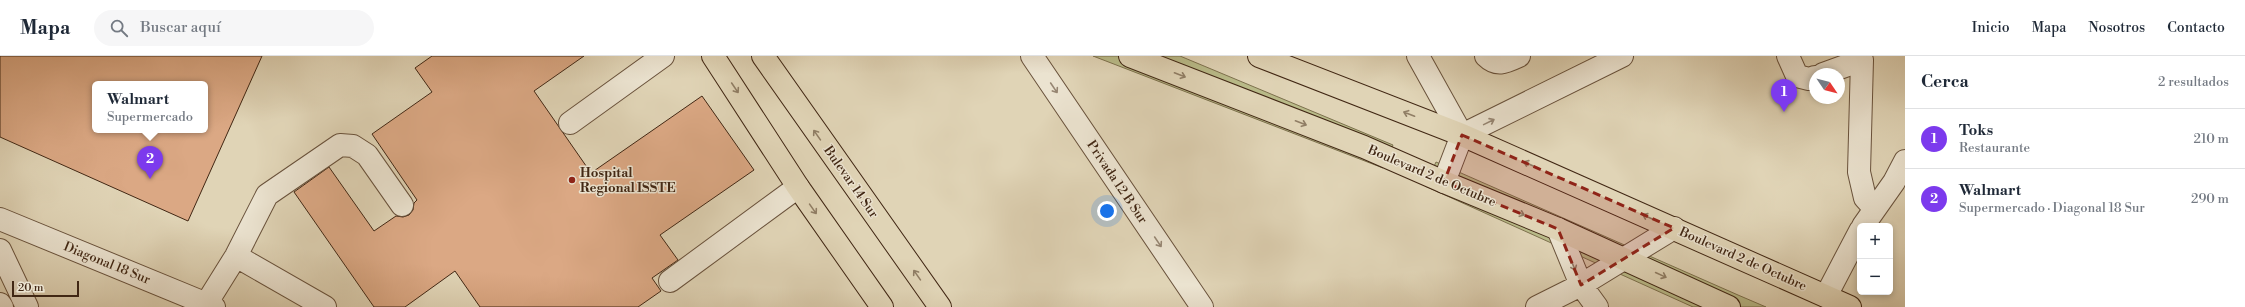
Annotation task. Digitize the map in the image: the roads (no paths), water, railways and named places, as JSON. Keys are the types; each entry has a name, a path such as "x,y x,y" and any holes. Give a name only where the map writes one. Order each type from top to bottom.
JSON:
{"main road":[{"path":"713,56 798,187 882,307"},
{"name":"Bulevar 14 Sur","path":"763,56 940,307"},
{"name":"Boulevard 2 de Octubre","path":"1130,56 1364,147 1444,182 1558,228 1729,307"},
{"name":"Boulevard 2 de Octubre","path":"1259,56 1462,135 1850,307"}],"street":[{"path":"570,123 663,56"},
{"name":"Privada 12 B Sur","path":"1032,56 1202,307"},
{"path":"1418,56 1462,135"},
{"path":"1486,56 1492,62 1500,64 1519,56"},
{"path":"1444,182 1462,135 1622,56"},
{"path":"1788,56 1797,76 1809,80"},
{"path":"1840,68 1866,58 1860,172 1869,217"},
{"path":"210,306 267,195 340,146 353,146 367,156 402,205"},
{"path":"1869,217 1894,182 1905,161"},
{"path":"670,281 798,187"},
{"name":"Diagonal 18 Sur","path":"0,218 210,306"},
{"path":"1558,228 1581,285 1597,307"},
{"path":"1537,307 1581,285 1674,228"},
{"path":"1826,296 1857,237"},
{"path":"0,250 27,307"},
{"path":"236,256 325,307"}],"place":[{"name":"Toks","path":"1784,112"},
{"name":"Walmart","path":"150,179"},
{"name":"Hospital Regional ISSTE","path":"572,180"}]}
